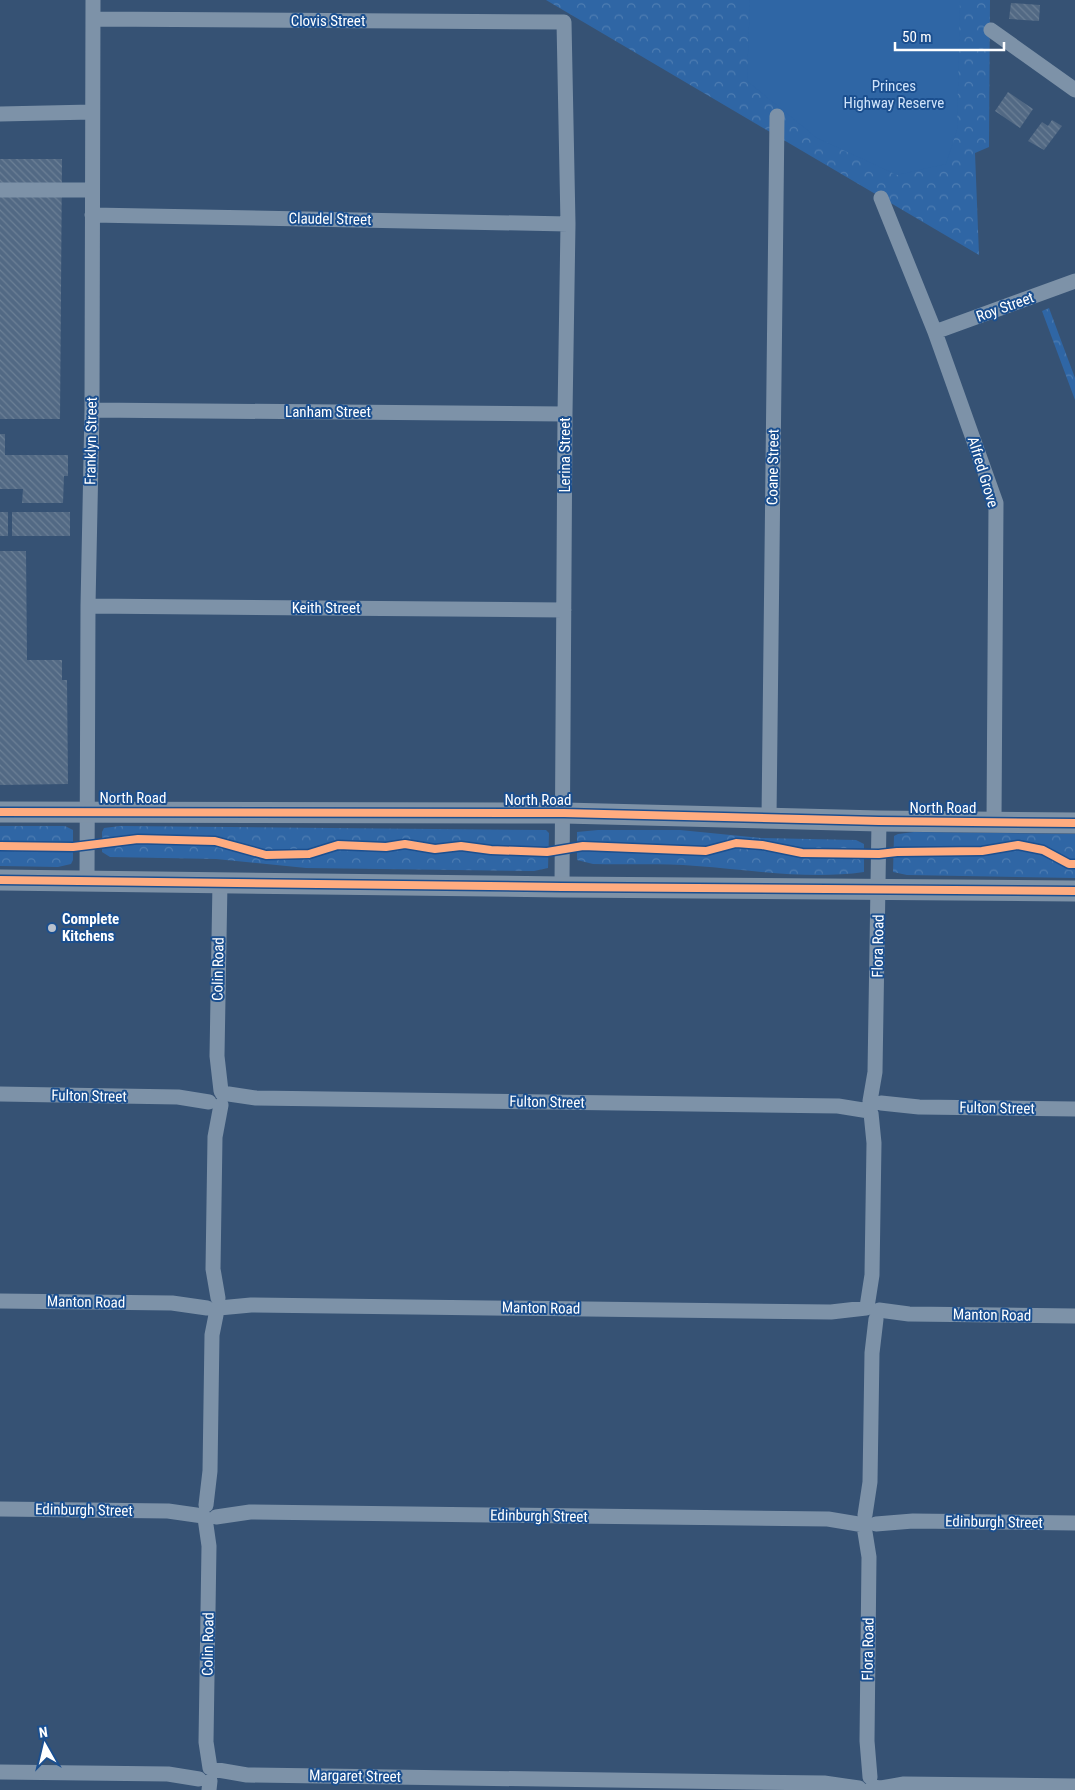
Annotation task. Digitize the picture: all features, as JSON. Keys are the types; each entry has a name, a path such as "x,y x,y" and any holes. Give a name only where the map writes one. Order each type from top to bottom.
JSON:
{"highway":[{"name":"North Road","path":"0,812 564,813 879,821 1075,823"},
{"path":"0,880 1075,891"}],"street":[{"name":"Franklyn Street","path":"87,882 88,606 92,410 93,0"},
{"name":"Clovis Street","path":"93,19 564,22"},
{"name":"Lerina Street","path":"562,887 568,224 564,22"},
{"path":"991,30 1075,90"},
{"path":"0,114 92,112"},
{"name":"Coane Street","path":"770,818 777,116"},
{"path":"0,190 92,190"},
{"name":"Alfred Grove","path":"881,198 935,332 996,503 994,822"},
{"name":"Claudel Street","path":"92,215 568,224"},
{"name":"Roy Street","path":"935,332 1075,281"},
{"name":"Lanham Street","path":"92,410 565,414"},
{"name":"Keith Street","path":"88,606 564,610"},
{"name":"Flora Road","path":"866,1785 879,821"},
{"name":"Colin Road","path":"206,1777 220,882"},
{"name":"Fulton Street","path":"0,1094 1075,1109"},
{"name":"Manton Road","path":"0,1301 831,1312 872,1313 887,1318 909,1314 1075,1316"},
{"name":"Edinburgh Street","path":"0,1509 1075,1523"},
{"name":"Margaret Street","path":"0,1772 168,1774 206,1777 247,1775 866,1785 1075,1786"}],"green space":[{"name":"Princes Highway Reserve","path":"546,0 990,0 989,147 975,153 979,255"},
{"path":"750,0 960,0 957,130 946,164 897,175 817,138 747,81"},
{"path":"1049,308 1075,378 1075,400 1042,311"},
{"path":"0,826 65,826 73,830 73,860 71,864 58,867 0,866"},
{"path":"120,826 546,830 549,833 548,868 534,871 306,868 216,859 110,857 102,852 102,832 104,828"},
{"path":"598,830 680,830 761,838 856,840 864,844 864,872 801,875 683,865 593,864 577,860 577,832"},
{"path":"914,832 1075,834 1075,878 907,875 893,872 894,836"}],"building":[{"path":"1011,3 1040,5 1039,21 1009,19"},
{"path":"1008,92 1033,109 1020,128 995,111"},
{"path":"1052,120 1062,126 1044,150 1028,141 1042,122 1048,126"},
{"path":"0,159 62,159 60,419 0,419"},
{"path":"0,434 5,434 5,455 68,455 68,476 64,476 63,503 22,503 23,489 0,489"},
{"path":"0,512 8,512 8,536 0,536"},
{"path":"12,512 70,512 70,536 12,536"},
{"path":"0,551 26,551 27,660 62,660 62,680 67,680 68,784 0,785"}],"cycle path":[{"path":"0,812 564,813 879,821 1075,823"},
{"path":"0,846 73,847 138,839 215,841 266,855 309,854 338,845 386,847 405,844 435,849 461,846 491,850 547,852 583,846 706,851 736,843 762,845 802,853 879,854 982,851 1018,845 1043,850 1069,864 1075,864"},
{"path":"0,880 1075,891"}],"place":[{"name":"Complete Kitchens","path":"52,928"}]}
